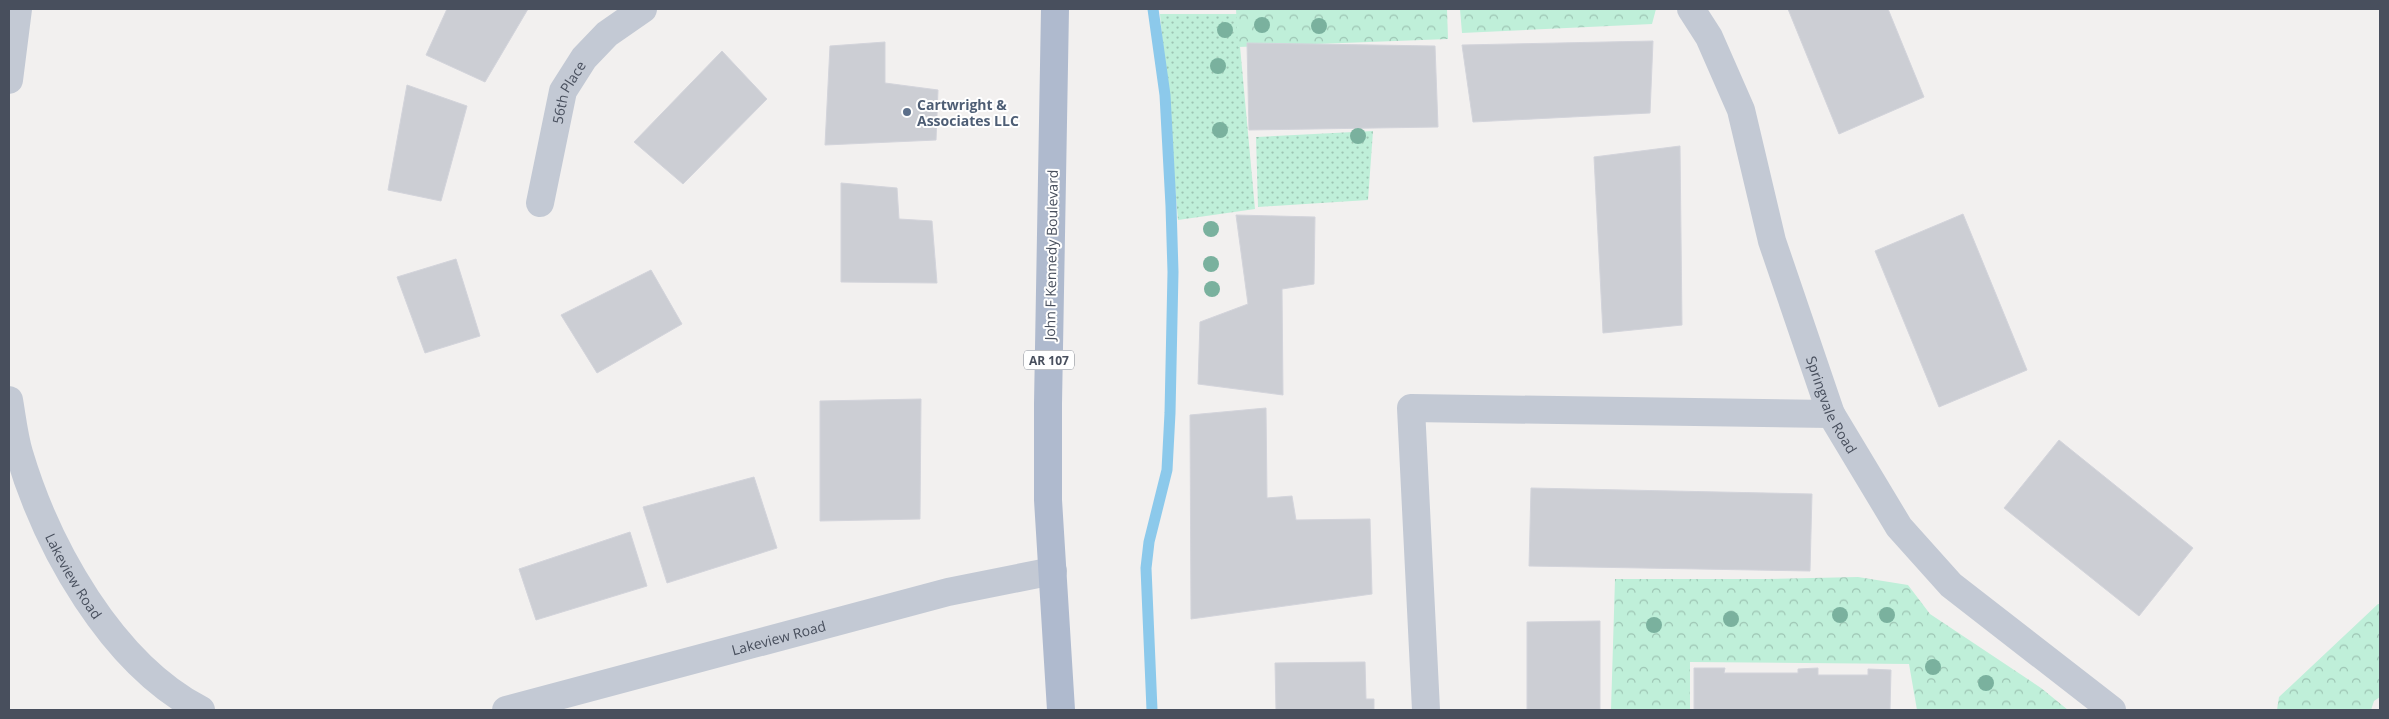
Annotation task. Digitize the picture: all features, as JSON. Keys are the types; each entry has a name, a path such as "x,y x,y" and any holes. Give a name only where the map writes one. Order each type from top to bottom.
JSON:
{"main road":[{"name":"John F Kennedy Boulevard","path":"1055,9 1048,500 1061,710"}],"street":[{"path":"9,69 18,9"},
{"name":"56th Place","path":"540,203 563,91 584,58 601,40 643,9"},
{"name":"Springvale Road","path":"1691,9 1709,36 1741,110 1772,241 1831,414 1898,527 1951,585 2112,710"},
{"name":"Lakeview Road","path":"9,400 14,453 51,538 70,574 99,617 126,651 156,680 201,710"},
{"path":"1426,710 1426,672 1410,408 1831,414"},
{"name":"Lakeview Road","path":"523,708 948,592 1053,571"}],"green space":[{"path":"1236,9 1447,9 1448,39 1238,47"},
{"path":"1460,9 1656,9 1652,24 1462,33"},
{"path":"1160,14 1237,14 1255,209 1178,220"},
{"path":"1373,131 1368,200 1258,207 1256,137"},
{"path":"1858,577 1908,585 1930,614 2041,688 2068,710 1917,710 1909,664 1690,662 1690,710 1611,710 1615,579"},
{"path":"2380,604 2380,697 2374,701 2371,710 2277,710 2279,697"}],"building":[{"path":"447,9 528,9 485,82 426,55"},
{"path":"1788,9 1888,9 1924,97 1839,134"},
{"path":"1653,41 1650,113 1473,122 1462,45"},
{"path":"885,42 885,83 938,90 936,140 825,145 830,46"},
{"path":"1247,43 1435,46 1438,127 1249,130"},
{"path":"722,51 767,99 683,184 634,142"},
{"path":"407,85 467,106 441,201 388,190"},
{"path":"1680,146 1682,325 1603,333 1594,157"},
{"path":"841,183 897,188 899,219 932,221 937,283 841,282"},
{"path":"1963,214 2027,370 1939,407 1875,251"},
{"path":"1236,215 1315,217 1314,284 1282,289 1283,395 1198,384 1200,322 1248,304"},
{"path":"456,259 480,336 425,353 397,277"},
{"path":"651,270 682,324 597,373 561,315"},
{"path":"921,399 920,519 820,521 820,401"},
{"path":"1266,408 1267,498 1292,496 1296,520 1370,519 1372,594 1191,619 1190,415"},
{"path":"2059,440 2193,548 2139,616 2004,508"},
{"path":"754,477 777,548 667,583 643,507"},
{"path":"1531,488 1812,494 1810,571 1529,566"},
{"path":"630,532 647,586 536,620 519,569"},
{"path":"1600,621 1600,710 1527,710 1527,622"},
{"path":"1365,662 1366,699 1374,699 1374,710 1276,710 1275,663"},
{"path":"1694,668 1725,668 1724,673 1798,673 1798,669 1818,668 1818,675 1868,675 1868,669 1891,670 1890,710 1694,710"}],"waterway":[{"path":"1152,710 1146,568 1149,542 1167,470 1173,272 1165,95 1153,9"}],"place":[{"name":"Cartwright & Associates LLC","path":"907,112"}]}
